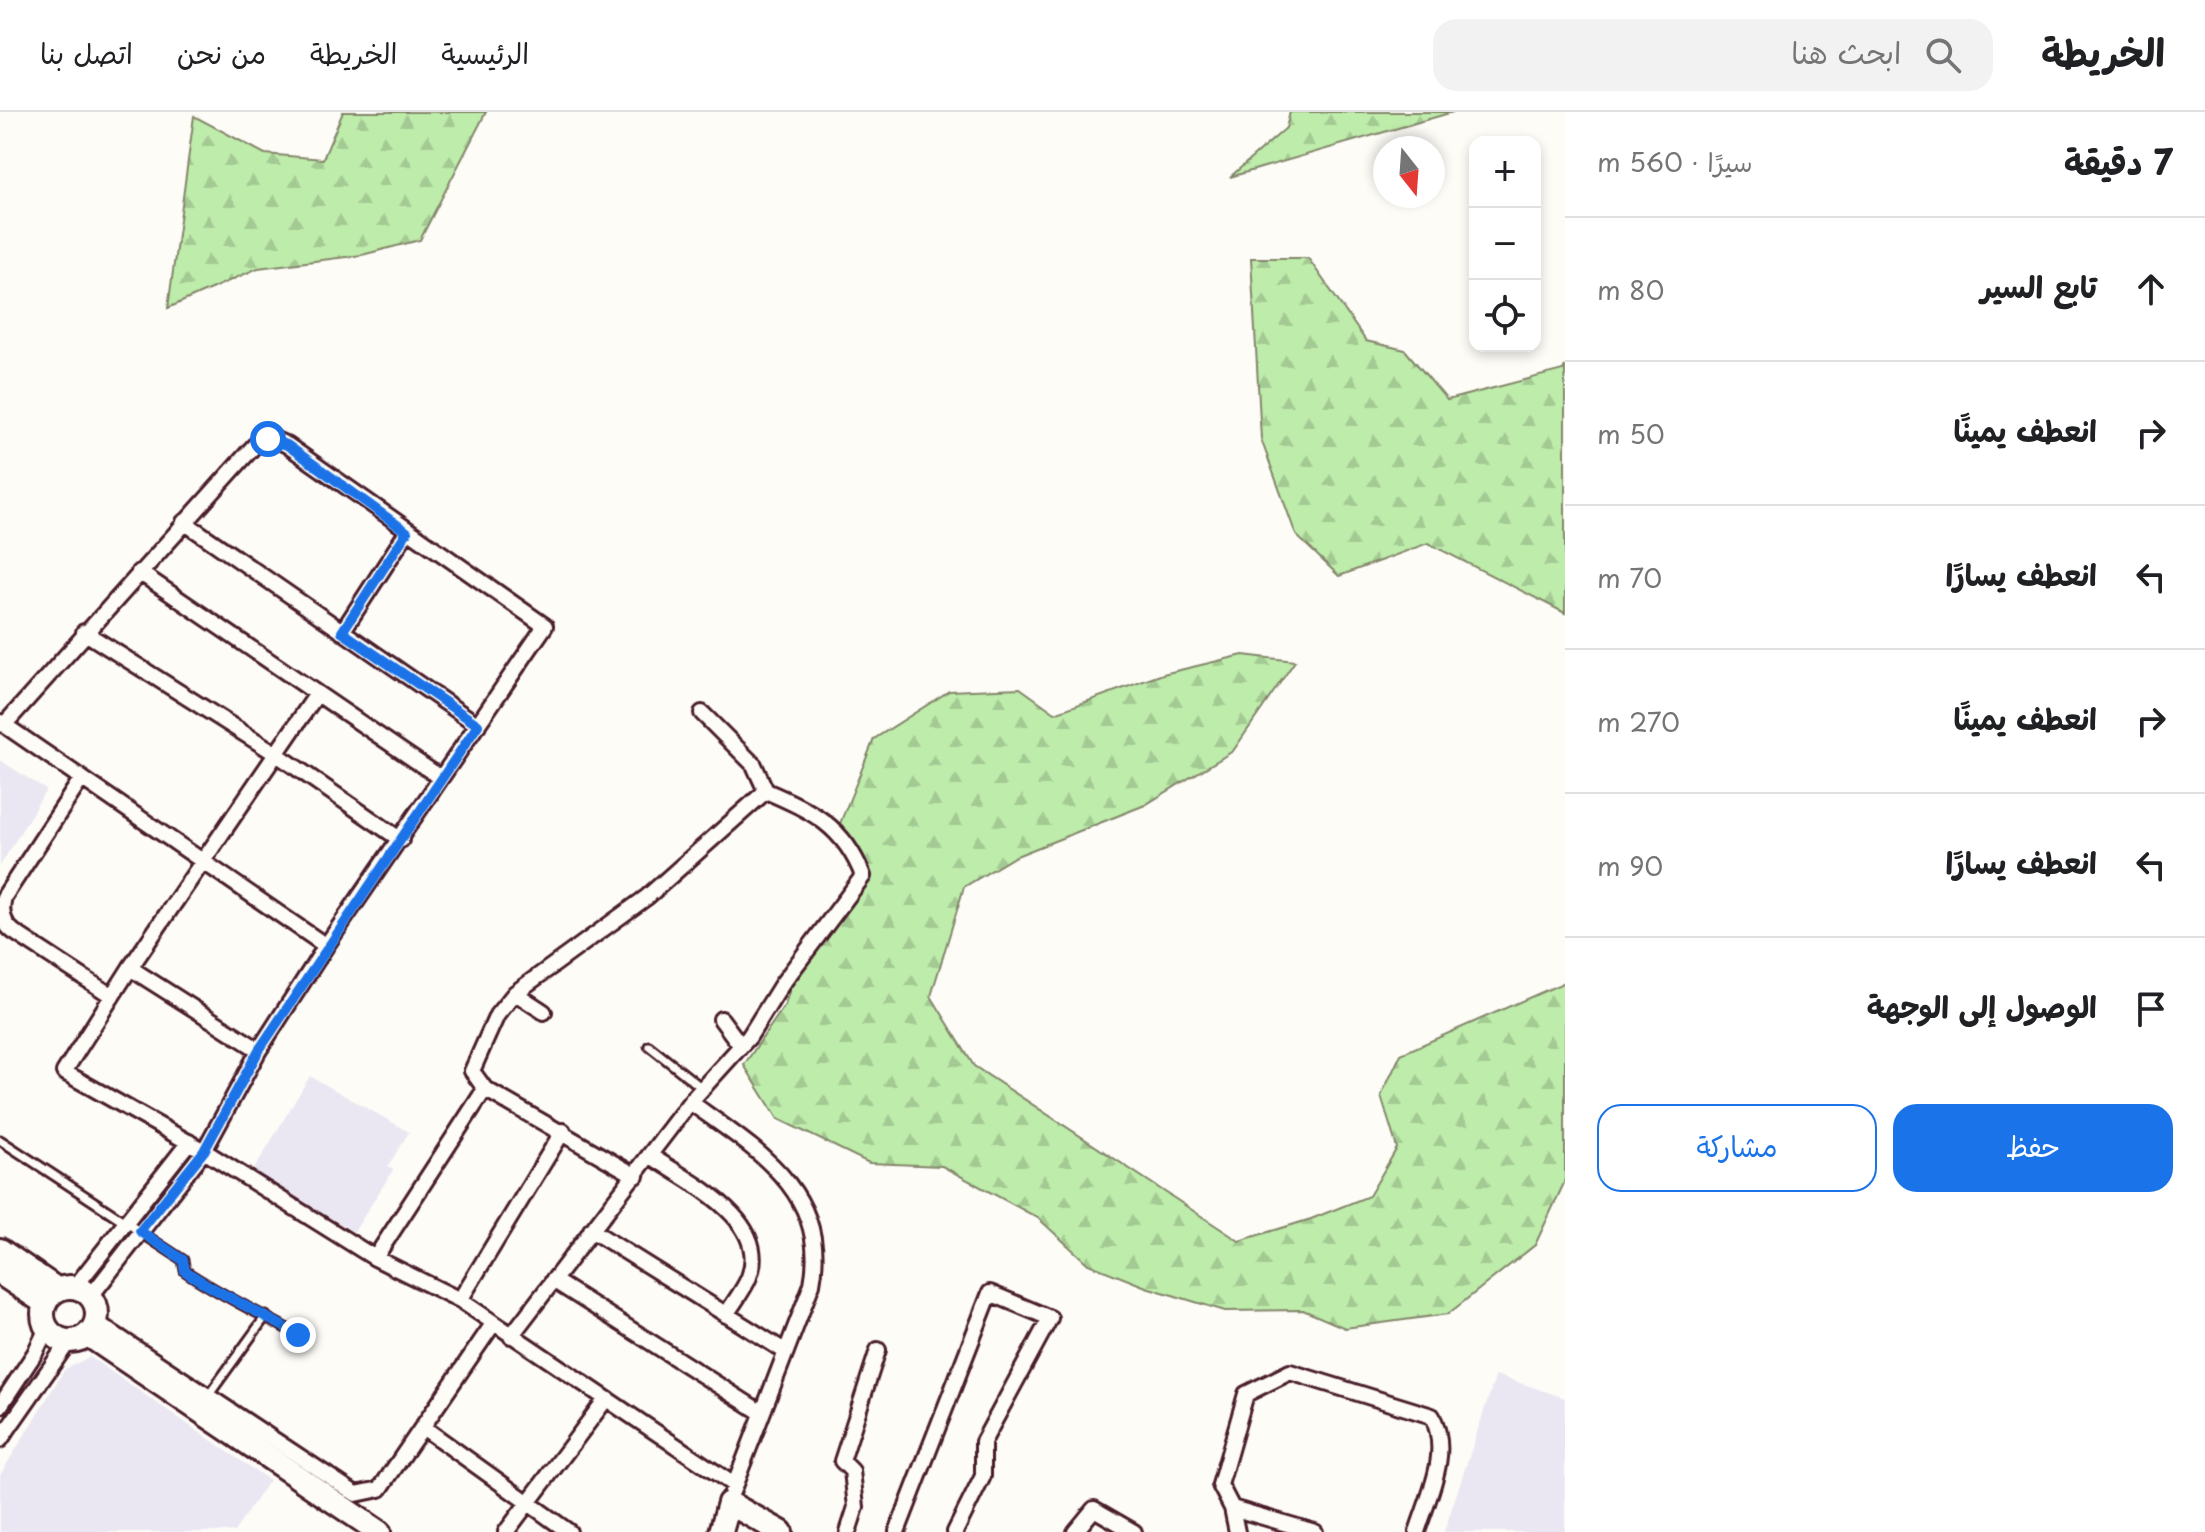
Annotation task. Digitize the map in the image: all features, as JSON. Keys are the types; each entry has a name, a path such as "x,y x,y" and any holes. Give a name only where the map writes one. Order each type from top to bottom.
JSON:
{"street":[{"path":"67,1294 140,1231 204,1151 259,1050 326,946 545,626 274,439 255,445 2,724 326,946"},
{"path":"184,522 478,725"},
{"path":"342,632 407,532"},
{"path":"139,572 441,778"},
{"path":"84,632 278,755 401,840"},
{"path":"317,694 130,968 64,1072 189,1142 375,1258 460,1300 606,1399 781,1532"},
{"path":"511,1336 690,1102 741,1046 830,916 863,876 855,853 825,819 766,791 754,765 702,713"},
{"path":"82,778 4,897 1,910 5,923 14,932 112,996"},
{"path":"636,1176 563,1131 485,1089 472,1071 497,1015 515,993 647,897 766,791"},
{"path":"130,968 259,1050"},
{"path":"515,993 544,1012"},
{"path":"721,1019 741,1046"},
{"path":"375,1258 485,1089"},
{"path":"690,1102 782,1174 800,1197 818,1256 812,1284 731,1494 721,1532"},
{"path":"460,1300 563,1131"},
{"path":"0,1406 29,1364 67,1294 189,1142"},
{"path":"651,1156 719,1204 744,1226 753,1254 749,1277 726,1315"},
{"path":"591,1230 786,1352"},
{"path":"0,1250 98,1313 0,1440"},
{"path":"0,1273 67,1294"},
{"path":"553,1280 762,1413"},
{"path":"897,1532 990,1293 1050,1318 983,1442 983,1476 955,1532"},
{"path":"47,1328 53,1335 85,1333 206,1398 356,1494 380,1489 493,1324"},
{"path":"85,1333 379,1532"},
{"path":"848,1532 856,1507 852,1471 842,1461 878,1350"},
{"path":"1237,1532 1232,1508 1220,1485 1246,1394 1290,1372 1432,1416 1442,1435 1439,1462 1417,1532"},
{"path":"506,1532 606,1399"},
{"path":"424,1428 569,1532"},
{"path":"1232,1508 1315,1532"},
{"path":"1075,1532 1094,1509 1134,1532"}],"lane":[{"path":"649,1046 702,1088"},
{"path":"0,1140 183,1260 185,1271 225,1299 245,1303 298,1335"},
{"path":"206,1398 266,1316"}],"shaded area":[{"path":"0,760 46,790 0,866"},
{"path":"310,1076 409,1132 388,1166 393,1170 354,1232 253,1171"},
{"path":"90,1357 269,1480 234,1532 0,1532 0,1475 65,1369"},
{"path":"1496,1375 1565,1398 1565,1532 1444,1532"}],"green space":[{"path":"343,112 486,112 420,240 362,255 258,268 168,308 194,116 265,154 323,159"},
{"path":"1290,112 1453,112 1230,177 1286,128"},
{"path":"1251,258 1308,258 1366,341 1405,350 1447,400 1563,370 1565,366 1565,613 1428,543 1339,576 1296,535 1261,439"},
{"path":"1243,655 1295,661 1233,751 1145,805 1014,857 964,887 931,996 974,1066 1239,1241 1311,1219 1369,1196 1397,1148 1381,1096 1401,1054 1565,982 1565,1181 1535,1245 1448,1314 1345,1328 1303,1310 1225,1311 1146,1287 1088,1264 1038,1218 942,1166 869,1163 778,1119 744,1065 785,1005 800,955 864,882 833,841 874,739 949,691 1020,688 1055,713 1163,674"}],"route":[{"path":"268,439 287,445 407,532 342,632 478,725 326,946 259,1050 204,1151 140,1231 183,1260 185,1271 225,1299 245,1303 298,1335"}]}
